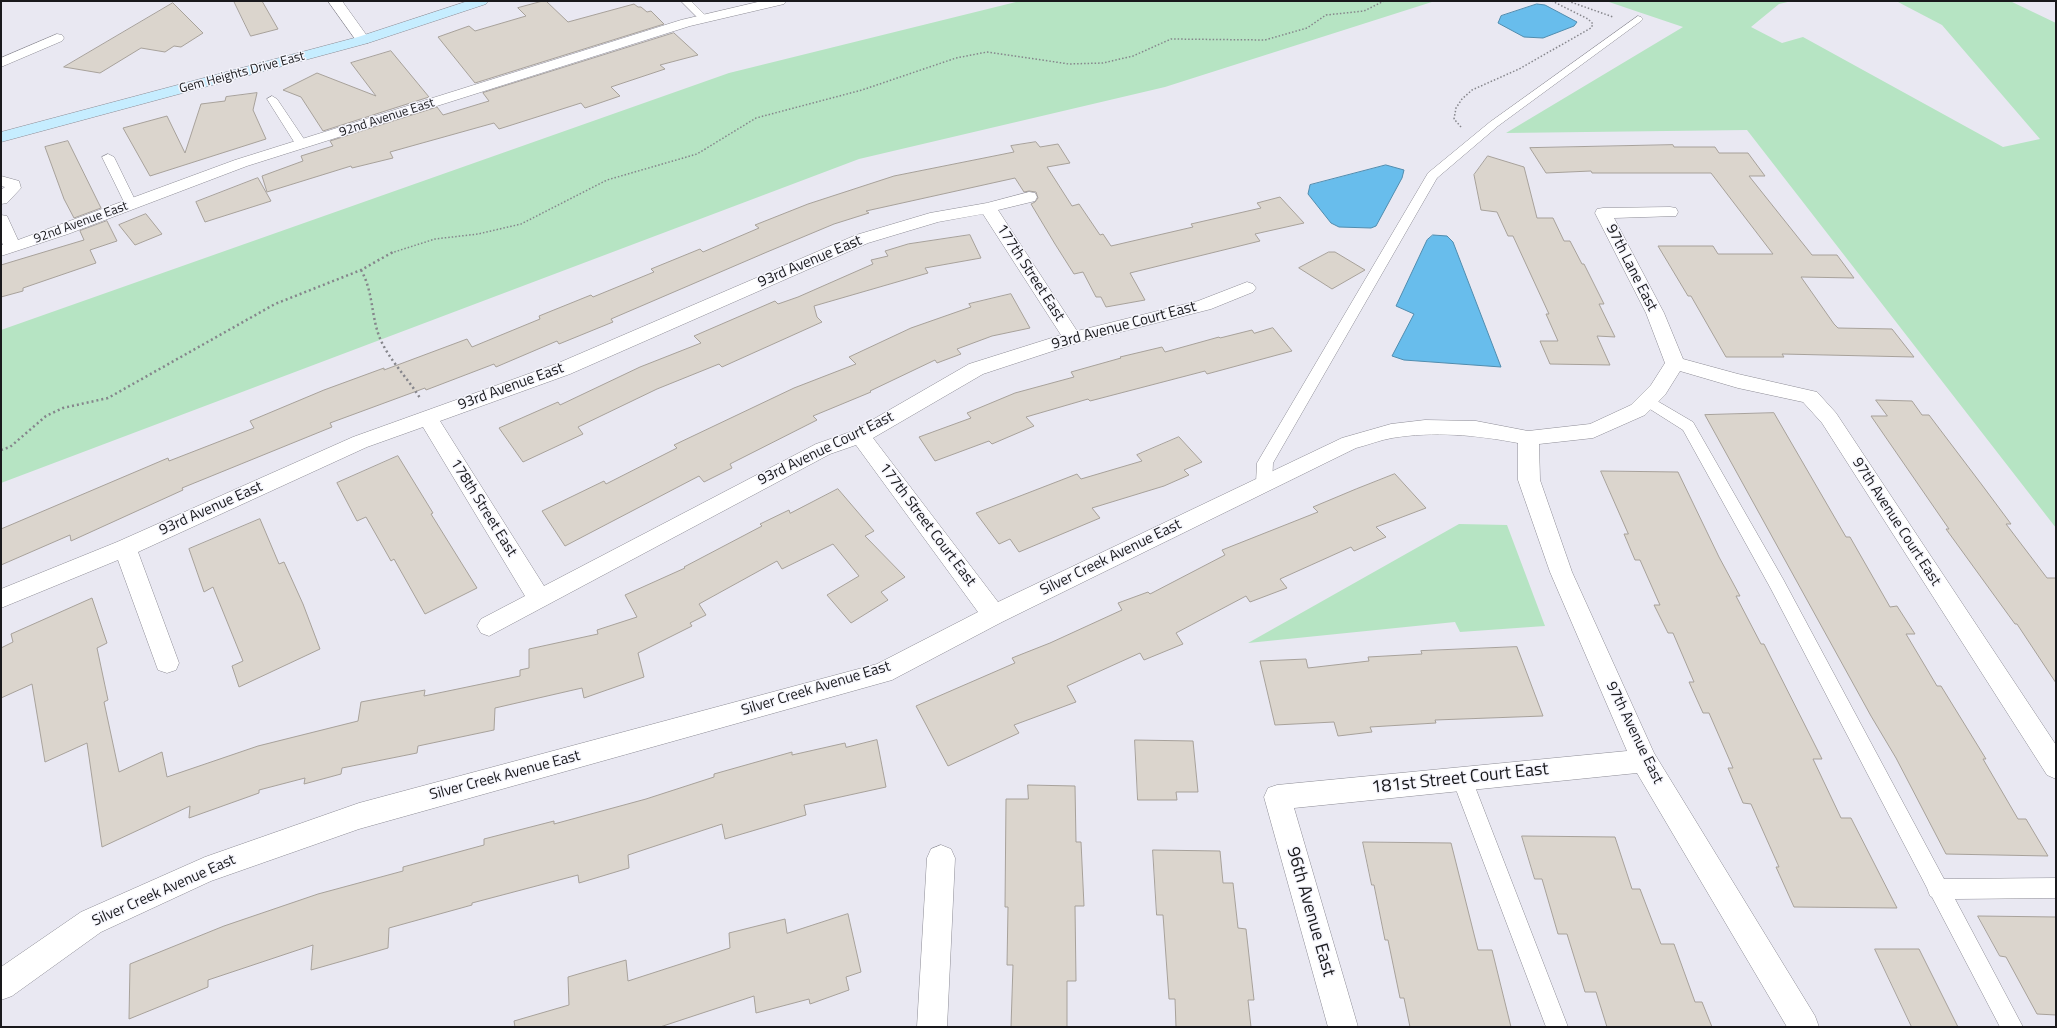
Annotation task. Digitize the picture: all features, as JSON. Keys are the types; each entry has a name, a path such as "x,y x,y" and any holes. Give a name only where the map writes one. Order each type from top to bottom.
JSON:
{"street":[{"path":"335,1 362,40"},
{"name":"Gem Heights Drive East","path":"1,137 362,40 481,1"},
{"name":"92nd Avenue East","path":"7,249 184,183 533,70 704,19 778,1"},
{"path":"1,63 57,38"},
{"path":"1,181 13,184 13,188 1,198"},
{"name":"93rd Avenue East","path":"1,599 125,548 360,442 564,369 862,239 936,217 988,208 1029,197"},
{"name":"177th Street East","path":"988,208 1072,338"},
{"name":"97th Lane East","path":"1670,212 1603,213 1655,313 1675,363"},
{"path":"1,220 7,249"},
{"name":"93rd Avenue Court East","path":"489,626 539,598 823,449 860,436 976,369 1072,338 1204,305 1247,288"},
{"name":"Silver Creek Avenue East","path":"1,985 91,922 205,870 359,816 882,673 994,615 1349,443 1391,431 1425,427 1476,428 1528,438 1594,431 1638,410 1658,390 1675,363"},
{"name":"97th Avenue Court East","path":"1675,363 1738,381 1810,397 1829,418 2056,766"},
{"name":"178th Street East","path":"427,417 539,598"},
{"name":"177th Street Court East","path":"860,436 994,615"},
{"name":"97th Avenue East","path":"1528,438 1530,462 1529,480 1561,572 1644,761 1804,1027"},
{"path":"125,548 167,663"},
{"name":"181st Street Court East","path":"1277,797 1644,761"},
{"name":"96th Avenue East","path":"1277,797 1343,1027"},
{"path":"932,1027 941,858"}],"lane":[{"path":"686,1 704,19"},
{"path":"1264,483 1265,463 1432,176 1494,124 1635,21"},
{"path":"272,99 302,145"},
{"path":"108,157 131,204"},
{"path":"1647,400 1688,426 1777,584 1937,889 2012,1027"},
{"path":"1462,779 1557,1027"},
{"path":"1937,889 2056,888"}],"path":[{"path":"1,450 10,447 46,416 63,408 108,398 274,304 361,270 393,252 435,239 478,234 520,224 608,180 697,154 756,118 862,90 956,58 987,52 1070,64 1103,63 1132,56 1171,40 1265,40 1307,28 1326,15 1364,11 1384,1"},
{"path":"1471,143 1468,136 1454,119 1456,108 1462,99 1472,90 1519,69 1591,28 1593,24 1588,20 1552,1"},
{"path":"1568,1 1635,21"},
{"path":"361,270 367,279 372,295 379,335 421,399 427,417"}],"green space":[{"path":"1020,1 1435,1 1165,87 859,159 1,483 1,330 729,73"},
{"path":"1606,1 1792,1 1779,4 1751,27 1782,43 1803,37 2003,147 2040,139 1942,25 1898,2 1872,1 2010,1 2056,23 2056,528 1747,130 1506,133 1683,27"},
{"path":"1459,524 1507,525 1545,626 1460,632 1455,622 1248,643"}],"water":[{"path":"1537,4 1545,5 1577,22 1574,26 1543,38 1524,37 1498,23 1501,16"},
{"path":"1386,165 1404,170 1402,178 1376,226 1371,228 1339,227 1331,223 1308,194 1310,185"},
{"path":"1433,235 1447,236 1453,242 1501,367 1404,360 1392,356 1414,314 1396,306 1427,240"}],"building":[{"path":"234,1 262,1 278,29 251,36"},
{"path":"546,1 568,22 634,4 647,12 651,11 664,24 475,83 438,37 469,26 475,31 526,16 518,8"},
{"path":"173,3 203,33 181,47 174,46 165,52 141,48 100,73 64,67"},
{"path":"674,33 698,55 660,65 665,69 611,87 620,96 585,108 581,103 499,129 494,123 390,152 393,158 352,168 351,166 267,192 262,176 303,161 301,156 333,146 330,141 437,107 443,115 489,101 483,93"},
{"path":"391,51 429,97 323,131 301,97 283,90 317,73 376,96 351,63"},
{"path":"257,93 253,110 266,139 150,176 123,128 167,116 185,153 201,104 225,101 226,97"},
{"path":"68,141 101,208 74,218 64,199 45,147"},
{"path":"1036,142 1040,147 1058,144 1070,163 1047,167 1072,206 1079,204 1100,235 1103,234 1111,246 1193,227 1191,224 1261,208 1257,203 1280,197 1304,223 1255,234 1260,241 1130,273 1145,300 1106,307 1101,297 1096,297 1083,272 1074,274 1055,244 1031,204 1038,198 1036,192 1024,192 1015,178 866,211 869,213 834,224 611,319 613,322 559,344 557,341 496,367 494,364 426,390 425,388 330,423 332,427 182,488 183,490 71,541 70,535 1,565 1,529 168,458 169,461 254,428 250,421 324,390 384,368 384,370 467,339 472,347 540,319 539,316 591,295 593,297 654,272 651,269 700,249 703,252 759,228 755,225 808,204 894,176 1014,152 1011,146"},
{"path":"1673,145 1674,147 1715,147 1719,153 1748,153 1765,176 1749,176 1812,255 1837,255 1854,278 1801,277 1834,324 1838,328 1892,329 1914,357 1782,354 1784,357 1726,357 1691,296 1688,296 1658,246 1713,246 1718,254 1773,254 1711,173 1592,173 1591,171 1546,173 1530,148"},
{"path":"1488,156 1524,167 1537,218 1553,218 1564,241 1570,241 1582,264 1584,264 1604,304 1599,304 1615,337 1597,336 1610,365 1550,364 1540,341 1558,341 1546,314 1549,314 1513,236 1508,236 1497,212 1481,210 1474,175"},
{"path":"258,178 271,201 205,222 196,202"},
{"path":"146,214 162,234 135,245 119,225"},
{"path":"107,221 117,241 90,250 96,263 23,288 23,291 1,297 1,265 84,240 80,231"},
{"path":"970,235 981,258 925,268 928,273 814,306 817,317 822,322 722,367 719,364 657,389 578,427 583,434 523,462 499,428 558,402 560,405 640,367 701,343 694,336 775,301 778,304 798,297 873,264 871,260 888,256 885,251 908,244"},
{"path":"1329,252 1335,252 1365,270 1332,289 1299,268"},
{"path":"1011,294 1030,328 992,336 957,349 961,354 937,363 935,360 870,391 871,392 813,416 817,420 730,464 732,468 704,482 699,476 565,546 542,511 604,481 606,484 677,448 674,445 794,388 856,364 849,357 911,328 971,307 969,304"},
{"path":"1273,328 1292,351 1207,374 1205,371 1090,401 1088,399 1026,417 1034,426 992,444 989,441 935,461 919,437 971,418 967,413 1015,393 1074,377 1071,372 1121,358 1120,357 1162,347 1165,352 1219,337 1252,330 1254,333"},
{"path":"1876,400 1912,401 1922,415 1929,415 2011,524 2006,524 2047,578 2056,578 2056,683 2017,624 2015,624 1946,529 1949,529 1871,416 1887,416"},
{"path":"1774,413 1846,537 1850,537 1890,607 1897,606 1915,634 1906,634 1937,686 1941,686 1986,759 1983,759 2018,819 2026,819 2048,856 1946,854 1896,758 1871,716 1705,415"},
{"path":"1179,437 1202,462 1184,470 1189,475 1164,486 1092,508 1100,518 1019,552 1010,539 999,544 976,513 1077,474 1081,479 1142,461 1137,455"},
{"path":"398,456 433,513 431,514 477,588 425,614 394,559 391,561 366,517 357,521 337,483"},
{"path":"1601,471 1678,472 1719,557 1740,596 1736,596 1761,644 1764,644 1822,759 1813,759 1841,818 1851,818 1897,908 1794,907 1776,867 1779,867 1751,804 1743,803 1728,768 1733,768 1709,713 1703,713 1689,682 1694,682 1673,633 1668,633 1654,605 1660,605 1640,560 1635,560 1624,534 1628,534"},
{"path":"1395,474 1426,508 1376,527 1386,537 1354,551 1351,547 1280,579 1287,588 1250,602 1246,596 1176,633 1183,644 1144,660 1140,653 1067,686 1076,702 1014,725 1019,733 948,766 916,706 1015,663 1012,658 1050,643 1122,610 1118,603 1148,592 1150,594 1225,555 1222,550 1318,512 1313,507"},
{"path":"838,489 874,531 865,536 905,577 881,592 888,600 851,623 827,595 859,576 833,544 782,569 777,561 699,604 706,615 690,623 692,626 638,653 644,677 584,698 582,688 495,708 494,730 418,746 417,753 342,768 341,774 304,784 305,778 259,790 259,793 189,818 190,806 102,847 87,743 45,762 32,684 1,698 1,648 13,642 11,634 92,598 107,643 97,648 108,700 104,702 119,772 162,752 167,777 258,746 358,721 361,702 425,690 424,696 520,676 520,670 529,668 529,649 598,634 597,630 637,617 625,595 685,568 684,567 762,526 760,524 789,510 790,513"},
{"path":"260,519 279,564 284,562 303,604 320,649 239,687 232,666 243,661 213,587 204,592 189,549"},
{"path":"1517,647 1543,716 1435,720 1436,723 1370,727 1372,732 1338,736 1334,722 1275,725 1260,661 1306,659 1308,668 1369,661 1368,657 1422,654 1421,651"},
{"path":"877,740 886,787 804,805 806,815 725,839 722,824 628,855 629,868 579,883 578,875 472,903 472,905 389,928 388,948 311,970 313,945 208,980 208,987 129,1019 130,964 224,926 318,894 403,871 403,867 484,845 484,839 554,821 554,824 646,799 714,777 714,774 792,752 792,755 845,743 846,747"},
{"path":"1135,740 1193,741 1198,792 1176,792 1177,800 1138,800"},
{"path":"1028,785 1075,786 1076,842 1081,842 1084,906 1075,906 1076,981 1067,981 1067,1027 1011,1027 1013,965 1007,965 1008,907 1005,907 1006,799 1028,799"},
{"path":"1522,836 1615,837 1632,889 1640,889 1661,944 1674,944 1695,1002 1702,1002 1712,1027 1607,1027 1596,992 1585,992 1567,934 1558,934 1542,879 1535,879"},
{"path":"1363,842 1451,843 1478,950 1492,950 1511,1027 1410,1027 1404,998 1400,998 1388,940 1385,940 1374,885 1372,885"},
{"path":"1153,850 1220,851 1223,883 1233,883 1238,928 1246,929 1254,1000 1248,1000 1251,1027 1176,1027 1175,999 1169,999 1163,915 1157,915"},
{"path":"848,914 861,972 846,977 849,990 810,1004 809,999 756,1013 754,996 660,1027 515,1027 514,1021 569,1005 568,977 626,960 628,981 730,948 729,933 785,919 787,933"},
{"path":"1978,916 2056,917 2056,1015 2037,1014 2006,957 2000,956"},
{"path":"1875,949 1919,949 1958,1027 1912,1027"}]}
